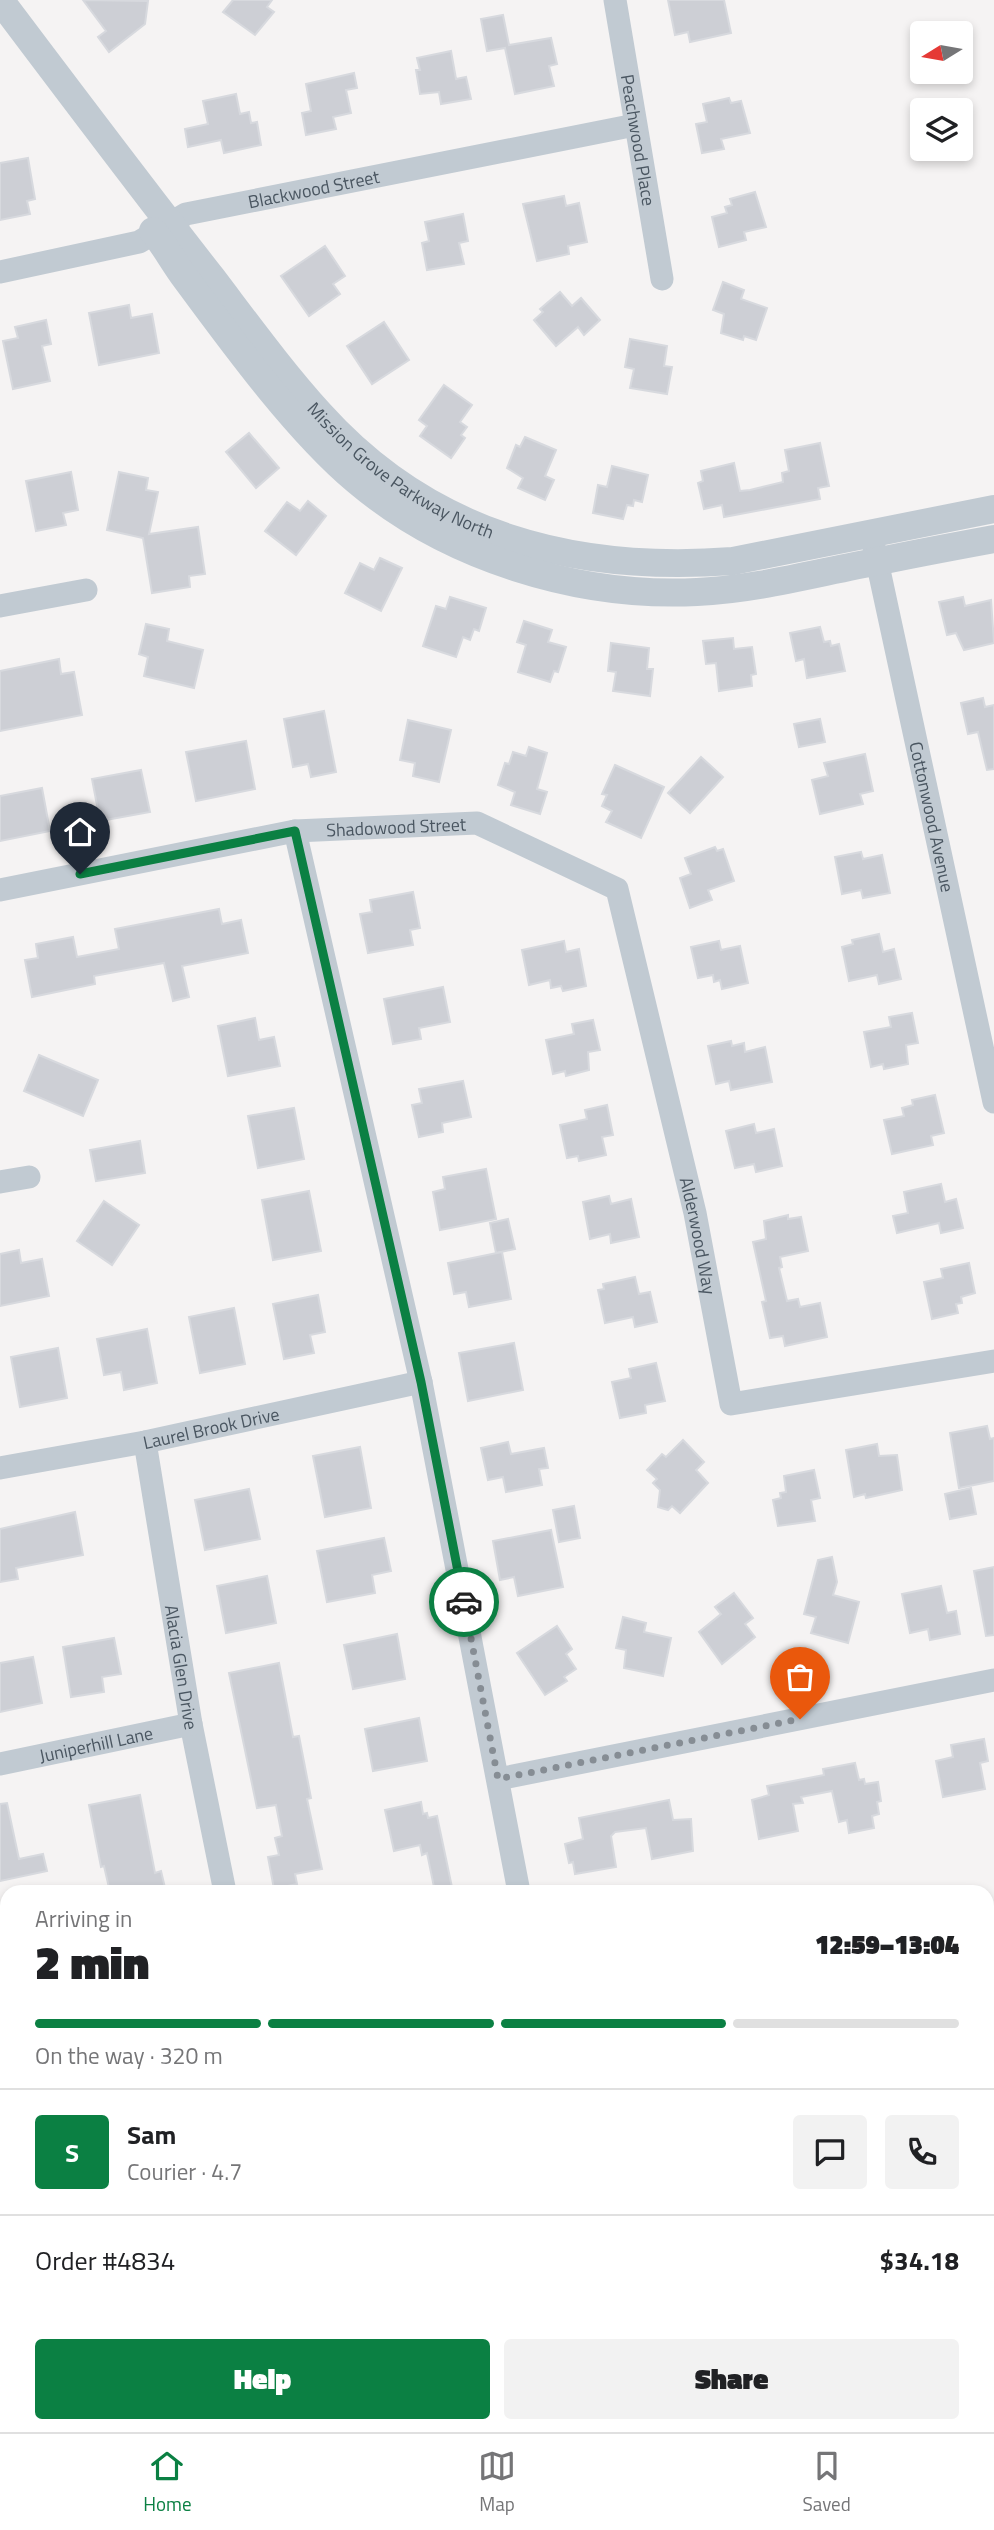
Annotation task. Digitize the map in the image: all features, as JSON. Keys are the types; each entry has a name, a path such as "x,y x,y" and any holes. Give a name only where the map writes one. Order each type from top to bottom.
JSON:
{"street":[{"name":"Mission Grove Parkway North","path":"0,0 162,228 321,416 403,487 444,512 543,548 598,560 648,564 733,561 994,509"},
{"name":"Peachwood Place","path":"615,0 662,279"},
{"name":"Mission Grove Parkway North","path":"0,32 129,204 162,228 207,305 321,445 356,481 400,514 450,543 550,576 598,586 650,592 697,592 747,586 994,539"},
{"name":"Blackwood Street","path":"0,272 139,242 186,215 635,125"},
{"name":"Cottonwood Avenue","path":"871,533 994,1102"},
{"path":"0,606 86,590"},
{"name":"Shadowood Street","path":"0,890 295,831 477,823 617,889"},
{"path":"295,831 421,1382 518,1885"},
{"name":"Alderwood Way","path":"617,889 695,1213 731,1404 994,1361"},
{"path":"0,1182 29,1177"},
{"name":"Laurel Brook Drive","path":"0,1468 145,1442 421,1382"},
{"name":"Alacia Glen Drive","path":"145,1442 191,1724 224,1885"},
{"path":"498,1779 994,1680"},
{"name":"Juniperhill Lane","path":"0,1764 191,1724"}],"building":[{"path":"83,0 148,1 145,24 109,52 98,37 106,31"},
{"path":"233,0 272,0 267,7 274,12 255,35 223,12"},
{"path":"668,0 724,0 731,33 690,42 688,32 675,35"},
{"path":"503,15 509,45 551,38 557,64 549,66 554,86 515,94 505,48 487,51 481,19"},
{"path":"451,51 456,79 466,77 471,99 441,104 439,92 420,94 417,58"},
{"path":"354,73 357,88 346,90 351,113 333,117 336,129 306,135 302,113 311,111 306,84"},
{"path":"236,94 240,114 249,112 251,123 257,122 261,145 224,153 221,140 188,147 185,129 208,124 203,101"},
{"path":"729,98 731,103 741,101 750,133 721,139 724,149 702,153 696,124 707,122 703,104"},
{"path":"28,158 35,199 27,201 30,214 0,220 0,163"},
{"path":"755,192 766,227 744,232 746,240 719,247 712,217 727,213 725,207 732,205 730,199"},
{"path":"564,196 566,206 579,203 587,242 568,246 569,254 537,261 523,204"},
{"path":"463,214 468,241 459,243 464,264 427,270 422,243 429,241 425,222"},
{"path":"325,246 345,276 333,284 340,294 309,316 281,276"},
{"path":"723,282 744,290 741,299 767,308 756,340 744,336 743,340 721,333 724,314 713,310"},
{"path":"560,292 572,306 581,298 600,320 584,335 578,327 556,346 534,320 543,312 540,309"},
{"path":"129,305 131,318 152,314 159,353 99,365 89,313"},
{"path":"46,320 51,344 42,346 50,381 13,389 3,341 18,338 15,327"},
{"path":"384,322 409,360 372,384 347,346"},
{"path":"630,339 667,346 664,366 672,367 667,394 630,388 634,369 625,367"},
{"path":"444,385 472,405 460,422 467,427 461,435 465,438 451,458 420,436 427,426 419,420"},
{"path":"249,433 279,468 256,488 226,452"},
{"path":"525,437 556,450 545,476 554,480 545,500 518,488 523,478 507,468 516,445 520,447"},
{"path":"820,443 829,486 818,488 820,499 724,517 722,505 704,509 698,483 703,481 701,471 734,463 740,491 750,490 783,482 782,473 789,471 785,450"},
{"path":"612,466 648,475 642,502 634,500 633,506 627,505 623,519 593,513 598,485 607,487"},
{"path":"71,472 78,510 63,513 66,525 36,531 26,481"},
{"path":"119,472 148,478 146,490 158,492 149,534 198,527 205,574 189,576 190,587 152,593 143,538 107,530"},
{"path":"308,501 326,516 296,555 265,531 287,502 300,511"},
{"path":"380,558 402,568 381,611 345,593 360,563 374,570"},
{"path":"450,597 486,608 479,631 474,629 470,640 463,637 456,657 423,646 436,606 446,609"},
{"path":"963,597 965,606 991,600 994,643 964,650 956,633 947,635 939,602"},
{"path":"524,621 552,630 548,642 566,647 558,672 554,671 550,682 518,672 526,645 517,642"},
{"path":"146,624 169,629 167,641 203,650 194,688 144,676 148,657 139,654"},
{"path":"820,627 824,642 830,641 831,646 839,644 845,671 807,678 804,659 796,661 790,633"},
{"path":"733,638 734,649 752,647 756,674 751,675 752,686 719,691 716,663 706,664 703,641"},
{"path":"611,643 649,648 647,669 653,669 650,696 613,691 616,672 608,671"},
{"path":"59,659 61,674 74,672 82,715 0,731 0,671"},
{"path":"983,698 985,707 994,705 994,769 987,770 978,732 968,734 961,703"},
{"path":"324,711 336,772 311,777 308,764 293,767 284,719"},
{"path":"820,719 825,742 799,747 794,724"},
{"path":"408,720 451,730 439,782 413,776 415,763 400,760"},
{"path":"246,741 255,789 196,801 186,752"},
{"path":"529,747 547,753 537,789 547,792 540,814 511,805 515,792 498,785 505,763 509,764 513,752 526,756"},
{"path":"865,754 873,791 860,794 863,804 820,814 812,780 828,776 824,763"},
{"path":"701,757 723,777 690,813 668,793"},
{"path":"615,765 664,787 641,838 606,822 612,811 602,806 607,795 602,794"},
{"path":"141,770 150,812 100,821 92,779"},
{"path":"42,788 50,831 0,841 0,796"},
{"path":"715,847 717,851 723,849 734,881 708,890 712,900 690,908 680,878 691,874 685,858"},
{"path":"861,852 863,859 882,855 890,893 863,898 861,890 842,894 835,857"},
{"path":"413,892 420,928 410,930 413,945 368,953 360,914 372,912 370,900"},
{"path":"219,909 222,924 241,920 248,953 182,966 189,997 173,1001 164,963 94,976 95,984 32,997 25,960 38,958 36,944 73,937 77,957 119,949 115,929"},
{"path":"879,934 883,952 894,949 901,979 879,984 877,975 849,981 842,947 853,944 852,940"},
{"path":"564,941 566,952 579,949 586,986 563,991 561,986 551,988 550,980 529,985 522,950"},
{"path":"719,941 721,950 740,946 748,983 722,989 720,980 714,982 713,975 698,978 691,947"},
{"path":"443,987 450,1022 419,1028 421,1039 393,1044 384,999"},
{"path":"912,1013 918,1043 906,1045 908,1064 884,1069 883,1064 871,1067 864,1032 891,1027 889,1017"},
{"path":"255,1018 259,1040 274,1037 280,1066 228,1076 218,1026"},
{"path":"593,1020 600,1050 588,1052 589,1070 566,1076 565,1071 553,1074 546,1040 574,1034 572,1024"},
{"path":"731,1041 732,1046 744,1043 745,1052 765,1047 772,1082 731,1090 729,1081 716,1084 708,1046"},
{"path":"39,1055 98,1080 83,1116 24,1091"},
{"path":"463,1081 471,1117 442,1123 443,1132 419,1137 412,1105 422,1103 419,1089"},
{"path":"935,1095 944,1133 931,1136 933,1145 892,1154 884,1120 904,1116 902,1108 913,1105 912,1100"},
{"path":"607,1105 613,1135 602,1137 606,1155 579,1161 578,1156 567,1158 560,1125 587,1119 585,1110"},
{"path":"294,1108 304,1159 258,1168 248,1116"},
{"path":"754,1124 756,1133 774,1129 782,1166 756,1172 754,1164 735,1168 726,1131"},
{"path":"140,1141 145,1173 96,1181 90,1150"},
{"path":"486,1169 496,1219 440,1230 433,1192 445,1189 443,1177"},
{"path":"941,1184 945,1202 956,1199 963,1228 941,1233 939,1223 897,1233 893,1216 908,1213 904,1192"},
{"path":"309,1191 321,1251 273,1260 262,1200"},
{"path":"609,1196 611,1204 631,1199 639,1237 611,1243 610,1234 590,1239 583,1202"},
{"path":"104,1201 139,1225 112,1265 77,1241"},
{"path":"788,1215 788,1219 801,1217 808,1251 780,1257 782,1267 779,1268 787,1301 798,1299 800,1307 820,1303 827,1337 785,1346 783,1336 770,1338 762,1302 766,1301 753,1242 766,1239 764,1221"},
{"path":"508,1219 515,1249 496,1253 490,1223"},
{"path":"19,1250 21,1263 42,1259 49,1296 0,1306 0,1254"},
{"path":"502,1252 511,1299 469,1307 466,1292 454,1294 448,1263"},
{"path":"969,1263 975,1293 961,1297 962,1303 956,1304 958,1313 932,1319 924,1282 943,1278 941,1269"},
{"path":"635,1277 639,1294 650,1292 657,1322 635,1327 633,1317 605,1323 598,1290 604,1289 603,1284"},
{"path":"318,1295 325,1332 310,1335 314,1353 284,1359 273,1304"},
{"path":"234,1308 245,1364 200,1373 189,1317"},
{"path":"147,1329 157,1383 124,1390 121,1372 104,1375 97,1339"},
{"path":"514,1343 523,1390 468,1401 459,1353"},
{"path":"58,1348 67,1398 20,1407 11,1357"},
{"path":"656,1363 665,1401 645,1405 646,1413 620,1418 612,1382 631,1378 629,1369"},
{"path":"987,1426 990,1439 994,1438 994,1481 959,1488 950,1433"},
{"path":"683,1440 704,1462 696,1470 708,1483 680,1513 672,1506 668,1510 658,1507 660,1490 653,1483 657,1479 647,1470 662,1454 666,1457"},
{"path":"508,1442 511,1454 544,1448 548,1468 539,1469 542,1485 506,1492 503,1477 488,1480 481,1448"},
{"path":"877,1444 879,1456 897,1455 902,1490 866,1498 865,1494 854,1497 846,1450"},
{"path":"360,1447 371,1508 325,1517 313,1456"},
{"path":"814,1470 820,1498 811,1500 815,1521 778,1526 773,1500 781,1498 780,1493 786,1492 784,1476"},
{"path":"971,1488 976,1514 950,1519 945,1494"},
{"path":"249,1489 260,1539 205,1550 195,1500"},
{"path":"574,1506 580,1538 559,1542 553,1510"},
{"path":"75,1512 83,1555 16,1568 18,1579 0,1582 0,1529"},
{"path":"551,1530 563,1587 518,1596 514,1577 500,1580 493,1541"},
{"path":"384,1538 391,1571 372,1575 375,1593 327,1602 317,1551"},
{"path":"832,1557 837,1582 833,1595 859,1602 848,1643 811,1633 816,1617 804,1614 818,1560"},
{"path":"994,1567 994,1635 986,1636 974,1571"},
{"path":"267,1576 276,1623 226,1633 217,1586"},
{"path":"941,1586 947,1613 956,1611 960,1634 930,1640 928,1629 910,1633 902,1594"},
{"path":"734,1593 753,1618 745,1624 755,1637 722,1664 699,1632 721,1614 715,1607"},
{"path":"623,1617 646,1623 644,1632 671,1638 663,1676 624,1668 626,1650 616,1648"},
{"path":"557,1626 572,1649 566,1654 576,1669 564,1677 567,1681 545,1695 517,1653"},
{"path":"397,1634 405,1679 353,1689 344,1645"},
{"path":"114,1638 121,1674 102,1677 104,1692 71,1697 63,1647"},
{"path":"33,1657 42,1703 0,1712 0,1663"},
{"path":"279,1663 293,1737 299,1736 311,1798 307,1799 322,1869 295,1874 297,1884 273,1885 268,1857 279,1855 275,1838 282,1836 276,1805 257,1808 229,1673"},
{"path":"419,1718 427,1761 373,1771 365,1729"},
{"path":"984,1739 988,1761 980,1763 985,1789 943,1797 936,1761 953,1757 951,1745"},
{"path":"855,1763 859,1780 864,1779 865,1784 878,1782 881,1801 877,1802 879,1814 872,1816 874,1828 849,1833 847,1820 839,1822 832,1791 801,1797 803,1803 793,1804 798,1831 759,1839 752,1800 769,1795 767,1786 824,1775 823,1769"},
{"path":"140,1795 155,1873 161,1871 164,1885 108,1885 104,1866 101,1867 89,1805"},
{"path":"669,1800 673,1820 691,1819 693,1851 652,1859 646,1828 615,1832 611,1836 616,1867 575,1874 573,1862 569,1863 565,1844 583,1839 579,1818"},
{"path":"421,1802 423,1814 427,1813 428,1818 437,1816 452,1885 434,1885 427,1853 422,1855 420,1845 394,1851 385,1810"},
{"path":"7,1803 19,1859 43,1854 47,1871 0,1881 0,1804"}],"way so far":[{"path":"464,1602 498,1779 800,1719"}],"route":[{"path":"80,874 295,831 421,1382 464,1602"}]}
